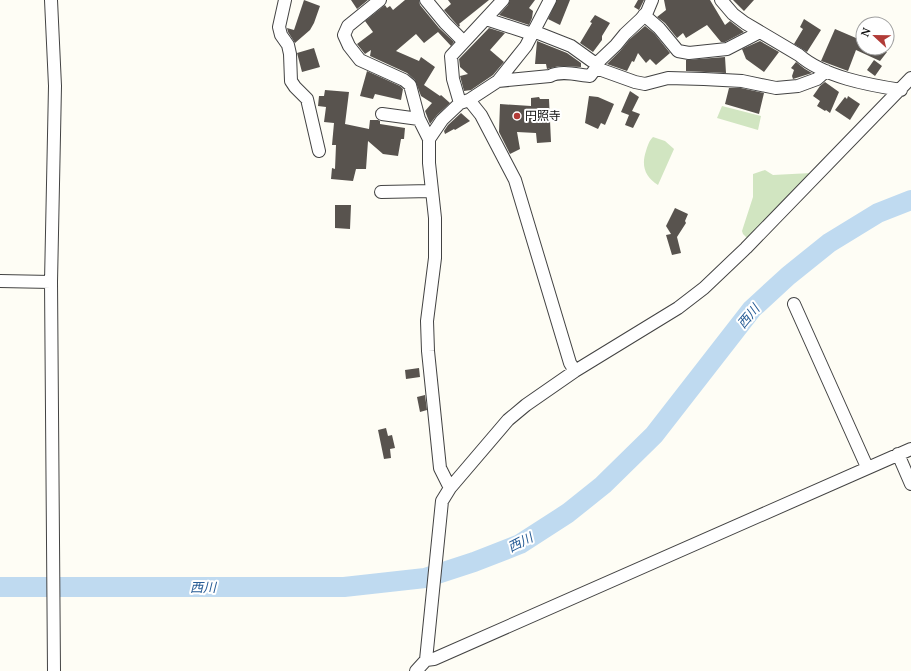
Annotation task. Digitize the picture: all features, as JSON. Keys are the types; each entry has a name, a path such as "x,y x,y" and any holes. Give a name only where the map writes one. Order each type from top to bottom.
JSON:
{"street":[{"path":"51,0 55,86 51,282 54,671"},
{"path":"285,0 279,27 281,35 288,45 290,54 291,81 307,99 319,151"},
{"path":"380,0 348,26 344,35 349,46 360,60 404,80 410,85 419,119 429,139 431,192 435,218 435,258 427,321 428,351 440,468 450,488"},
{"path":"426,0 445,23 464,42"},
{"path":"503,0 451,56 453,79 464,101 480,115 515,180 570,363 575,371"},
{"path":"429,139 442,120 464,101 498,81 526,46 550,0"},
{"path":"594,69 625,34 644,16 652,0"},
{"path":"721,0 733,14 745,23 799,55 806,61 826,71 863,83 901,90"},
{"path":"644,16 659,28 678,51 689,53 727,49 760,32"},
{"path":"486,18 533,32 571,46 594,69"},
{"path":"498,81 550,76 554,74 594,69 645,84 668,78 742,81 776,88 788,88 817,79 826,71"},
{"path":"416,671 426,660 442,501 450,488 508,420 526,405 575,371 678,308 704,288 746,248 911,78"},
{"path":"382,114 419,119"},
{"path":"381,192 431,192"},
{"path":"0,281 51,282"},
{"path":"794,304 867,467"},
{"path":"426,660 434,659 549,609 867,467 911,449"},
{"path":"898,454 911,484"}],"green space":[{"path":"722,106 761,116 758,130 717,118"},
{"path":"653,137 665,141 674,149 658,185 647,175 644,166 646,151"},
{"path":"765,170 773,175 811,173 747,238 742,231 753,197 753,174"}],"building":[{"path":"304,0 320,6 310,30 295,43 287,28 294,30"},
{"path":"351,0 368,0 357,9"},
{"path":"405,0 419,0 420,5 439,28 454,42 451,46 438,32 424,43 416,34 396,51 419,61 421,57 435,67 424,85 440,96 441,95 450,103 430,124 425,111 432,103 421,96 415,80 407,73 370,56 371,50 365,54 357,44 373,32 365,21 385,5 387,8 390,6 393,10"},
{"path":"448,0 489,0 459,24 459,27 444,10 451,4"},
{"path":"510,0 535,0 529,8 533,11 529,25 499,15 508,5"},
{"path":"557,0 570,0 560,25 548,19"},
{"path":"638,0 644,0 639,10 634,7"},
{"path":"664,0 710,0 725,25 730,21 744,32 725,42 721,42 707,25 686,38 683,33 677,38 665,23 657,17 666,10"},
{"path":"733,0 754,0 744,11"},
{"path":"595,15 610,23 602,36 602,40 593,52 580,43"},
{"path":"804,19 821,30 807,52 794,44 803,29 800,27"},
{"path":"645,26 654,33 670,53 656,65 650,59 646,63 638,53 634,62 632,61 627,71 607,64 630,39"},
{"path":"489,28 505,33 490,50 504,62 493,75 471,90 464,91 460,76 468,74 460,67 459,59"},
{"path":"835,29 855,38 855,53 848,71 821,61"},
{"path":"537,41 567,53 581,63 581,67 559,66 547,69 546,64 535,64"},
{"path":"760,41 779,52 764,72 746,59 742,49"},
{"path":"314,48 320,67 302,72 297,53"},
{"path":"869,56 884,56 880,61"},
{"path":"725,57 726,73 686,71 686,60"},
{"path":"874,60 882,66 875,76 867,70"},
{"path":"796,62 812,73 793,79 792,76 794,70 791,68"},
{"path":"367,71 400,86 403,89 401,100 375,94 373,99 360,96"},
{"path":"825,82 839,92 830,113 817,106 820,101 813,96"},
{"path":"729,88 741,88 764,93 759,114 725,104"},
{"path":"325,90 349,92 345,124 369,129 370,120 378,120 380,121 380,124 405,128 404,139 401,139 398,156 383,154 368,141 366,169 356,169 353,181 331,179 332,168 335,169 336,145 332,145 334,123 324,122 326,107 318,106 319,96 324,96"},
{"path":"630,91 639,97 632,111 640,114 633,128 625,125 629,115 621,112"},
{"path":"589,96 598,97 614,104 605,125 601,123 598,129 585,123"},
{"path":"848,96 860,104 850,120 835,110 845,97 847,99"},
{"path":"539,97 540,99 549,99 551,142 537,143 536,133 517,132 520,149 510,154 499,132 500,104 531,106 531,98"},
{"path":"461,113 470,121 445,134 444,131 448,125"},
{"path":"335,205 351,205 350,229 335,228"},
{"path":"675,208 688,214 685,221 686,223 677,237 681,253 672,255 666,235 671,234 666,226"},
{"path":"419,368 420,377 406,379 405,370"},
{"path":"425,395 427,410 420,412 417,397"},
{"path":"386,428 388,436 392,435 395,448 390,449 391,458 384,459 378,430"}],"waterway":[{"name":"西川","path":"0,587 344,587 425,578 474,562 520,544 568,513 603,485 654,435 752,309 788,276 829,243 878,213 911,200"}],"place":[{"name":"円照寺","path":"517,116"}]}
